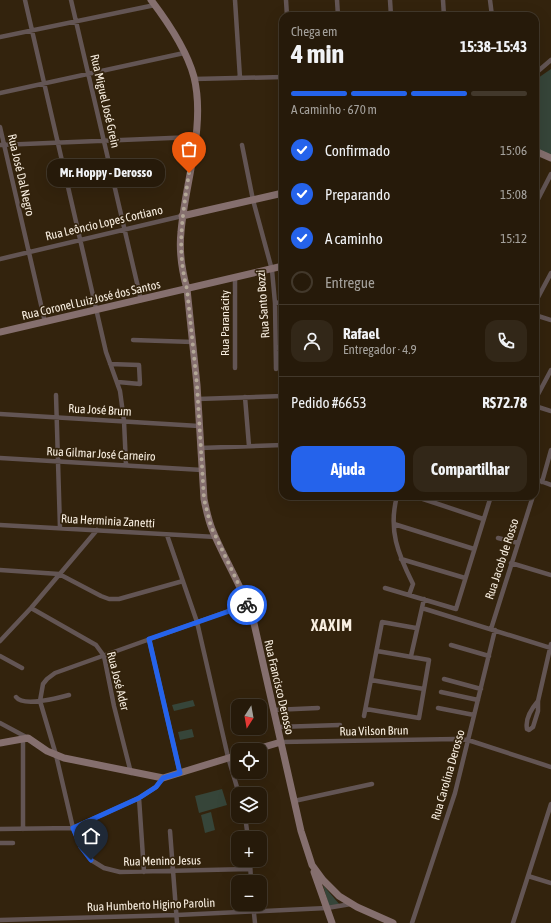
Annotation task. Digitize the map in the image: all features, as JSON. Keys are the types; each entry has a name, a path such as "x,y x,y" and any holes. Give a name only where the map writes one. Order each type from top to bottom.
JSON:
{"main road":[{"name":"Rua Francisco Derosso","path":"153,3 163,16 184,53 191,67 194,79 197,108 195,137 182,216 181,250 193,342 204,499 209,520 248,604 253,619 301,831 312,865 323,880 339,896 351,904 393,923"},
{"path":"539,153 551,158"},
{"name":"Rua Leôncio Lopes Cortiano","path":"182,216 279,194"},
{"name":"Rua Coronel Luiz José dos Santos","path":"0,332 279,267"},
{"path":"0,743 25,738 56,756 131,773 163,778 231,756"},
{"path":"267,746 281,742"},
{"path":"312,865 332,923"}],"street":[{"path":"25,0 96,310 110,364 118,382 120,391 124,421 126,465"},
{"name":"Rua Miguel José Grein","path":"71,0 141,300"},
{"path":"235,0 240,78"},
{"path":"286,0 287,12"},
{"path":"337,0 338,12"},
{"path":"390,0 391,12"},
{"path":"443,0 444,12"},
{"path":"490,0 492,12"},
{"path":"0,37 153,3"},
{"path":"0,93 184,53"},
{"path":"539,71 551,60"},
{"path":"194,79 279,77"},
{"name":"Rua José Dal Negro","path":"0,127 2,144 45,322"},
{"path":"2,144 195,137"},
{"name":"Rua Santo Bozzi","path":"242,145 253,200 272,270 275,303 276,369"},
{"path":"539,197 551,174"},
{"name":"Rua Leôncio Lopes Cortiano","path":"0,258 182,216"},
{"path":"539,295 551,272"},
{"name":"Rua Paranácity","path":"235,278 235,368"},
{"path":"275,303 279,302"},
{"path":"539,316 551,320"},
{"path":"133,340 193,342"},
{"path":"110,364 139,365 140,384 118,382"},
{"path":"539,392 551,370"},
{"path":"56,395 60,528"},
{"path":"198,399 279,396"},
{"path":"246,397 249,446"},
{"path":"539,407 551,411"},
{"name":"Rua José Brum","path":"0,414 199,426"},
{"path":"200,448 279,445"},
{"path":"539,479 551,450"},
{"name":"Rua Gilmar José Carneiro","path":"0,458 202,470"},
{"path":"539,481 551,485"},
{"path":"396,500 394,524 395,538 401,559 412,584 409,595"},
{"path":"427,500 483,518"},
{"path":"454,617 489,500"},
{"name":"Rua Jacob de Rosso","path":"493,630 511,563 532,500"},
{"path":"394,524 474,549"},
{"name":"Rua Herminia Zanetti","path":"0,525 216,537"},
{"path":"0,641 31,608 97,530"},
{"path":"167,534 197,622 228,757 237,787"},
{"path":"498,538 518,544"},
{"path":"401,559 465,578"},
{"path":"406,569 411,562"},
{"path":"511,563 551,575"},
{"path":"0,570 59,574 109,599 119,599 183,581"},
{"path":"385,588 456,609"},
{"path":"411,656 416,628 424,599"},
{"path":"40,701 43,684 55,673 248,604"},
{"path":"438,604 439,612"},
{"name":"Rua José Ader","path":"31,608 96,645 104,656 114,706 131,773"},
{"path":"422,608 551,647 538,701 538,711 533,727 529,730 527,729 527,725 532,708 538,701"},
{"path":"364,716 382,622 416,628"},
{"name":"Rua Carolina Derosso","path":"412,923 455,793 478,700 493,630"},
{"path":"149,639 180,773"},
{"path":"451,645 488,656"},
{"path":"366,708 419,718 429,660 377,651"},
{"path":"0,656 22,668"},
{"path":"444,679 480,689"},
{"path":"371,680 424,689"},
{"path":"441,692 478,700"},
{"path":"16,697 22,701 40,701 69,695"},
{"name":"Rua Menino Jesus","path":"40,701 56,756 73,828 81,847 91,860 104,868 120,872 250,869"},
{"path":"273,710 318,708"},
{"path":"438,708 474,715"},
{"path":"0,723 25,738 23,829"},
{"path":"277,727 340,725"},
{"name":"Rua Vilson Brun","path":"281,742 468,740 551,767"},
{"path":"0,829 73,828 139,798 156,787 163,778"},
{"path":"294,801 372,784"},
{"path":"139,798 144,872"},
{"path":"513,923 551,804"},
{"path":"170,831 177,923"},
{"path":"0,843 14,843"},
{"path":"250,869 251,875"},
{"path":"528,876 551,883"},
{"name":"Rua Humberto Higino Parolin","path":"267,910 327,908 351,904"},
{"path":"254,911 255,923"},
{"name":"Rua Humberto Higino Parolin","path":"0,920 24,921 254,911"}],"green space":[{"path":"551,69 551,155 539,150 539,77"},
{"path":"193,700 195,706 174,711 172,705"},
{"path":"192,729 194,737 180,740 178,732"},
{"path":"222,789 227,805 199,813 195,796"},
{"path":"211,812 215,830 205,833 201,815"},
{"path":"323,885 340,905 329,906"}],"way so far":[{"path":"189,173 182,216 181,250 184,278 187,289 197,385 204,499 211,527 248,604 247,605"}],"place":[{"name":"Mr. Hoppy - Derosso","path":"189,173"}],"district":[{"name":"XAXIM","path":"332,625"}],"route":[{"path":"91,860 81,847 73,828 139,798 156,787 163,778 180,773 149,639 247,605"}]}
